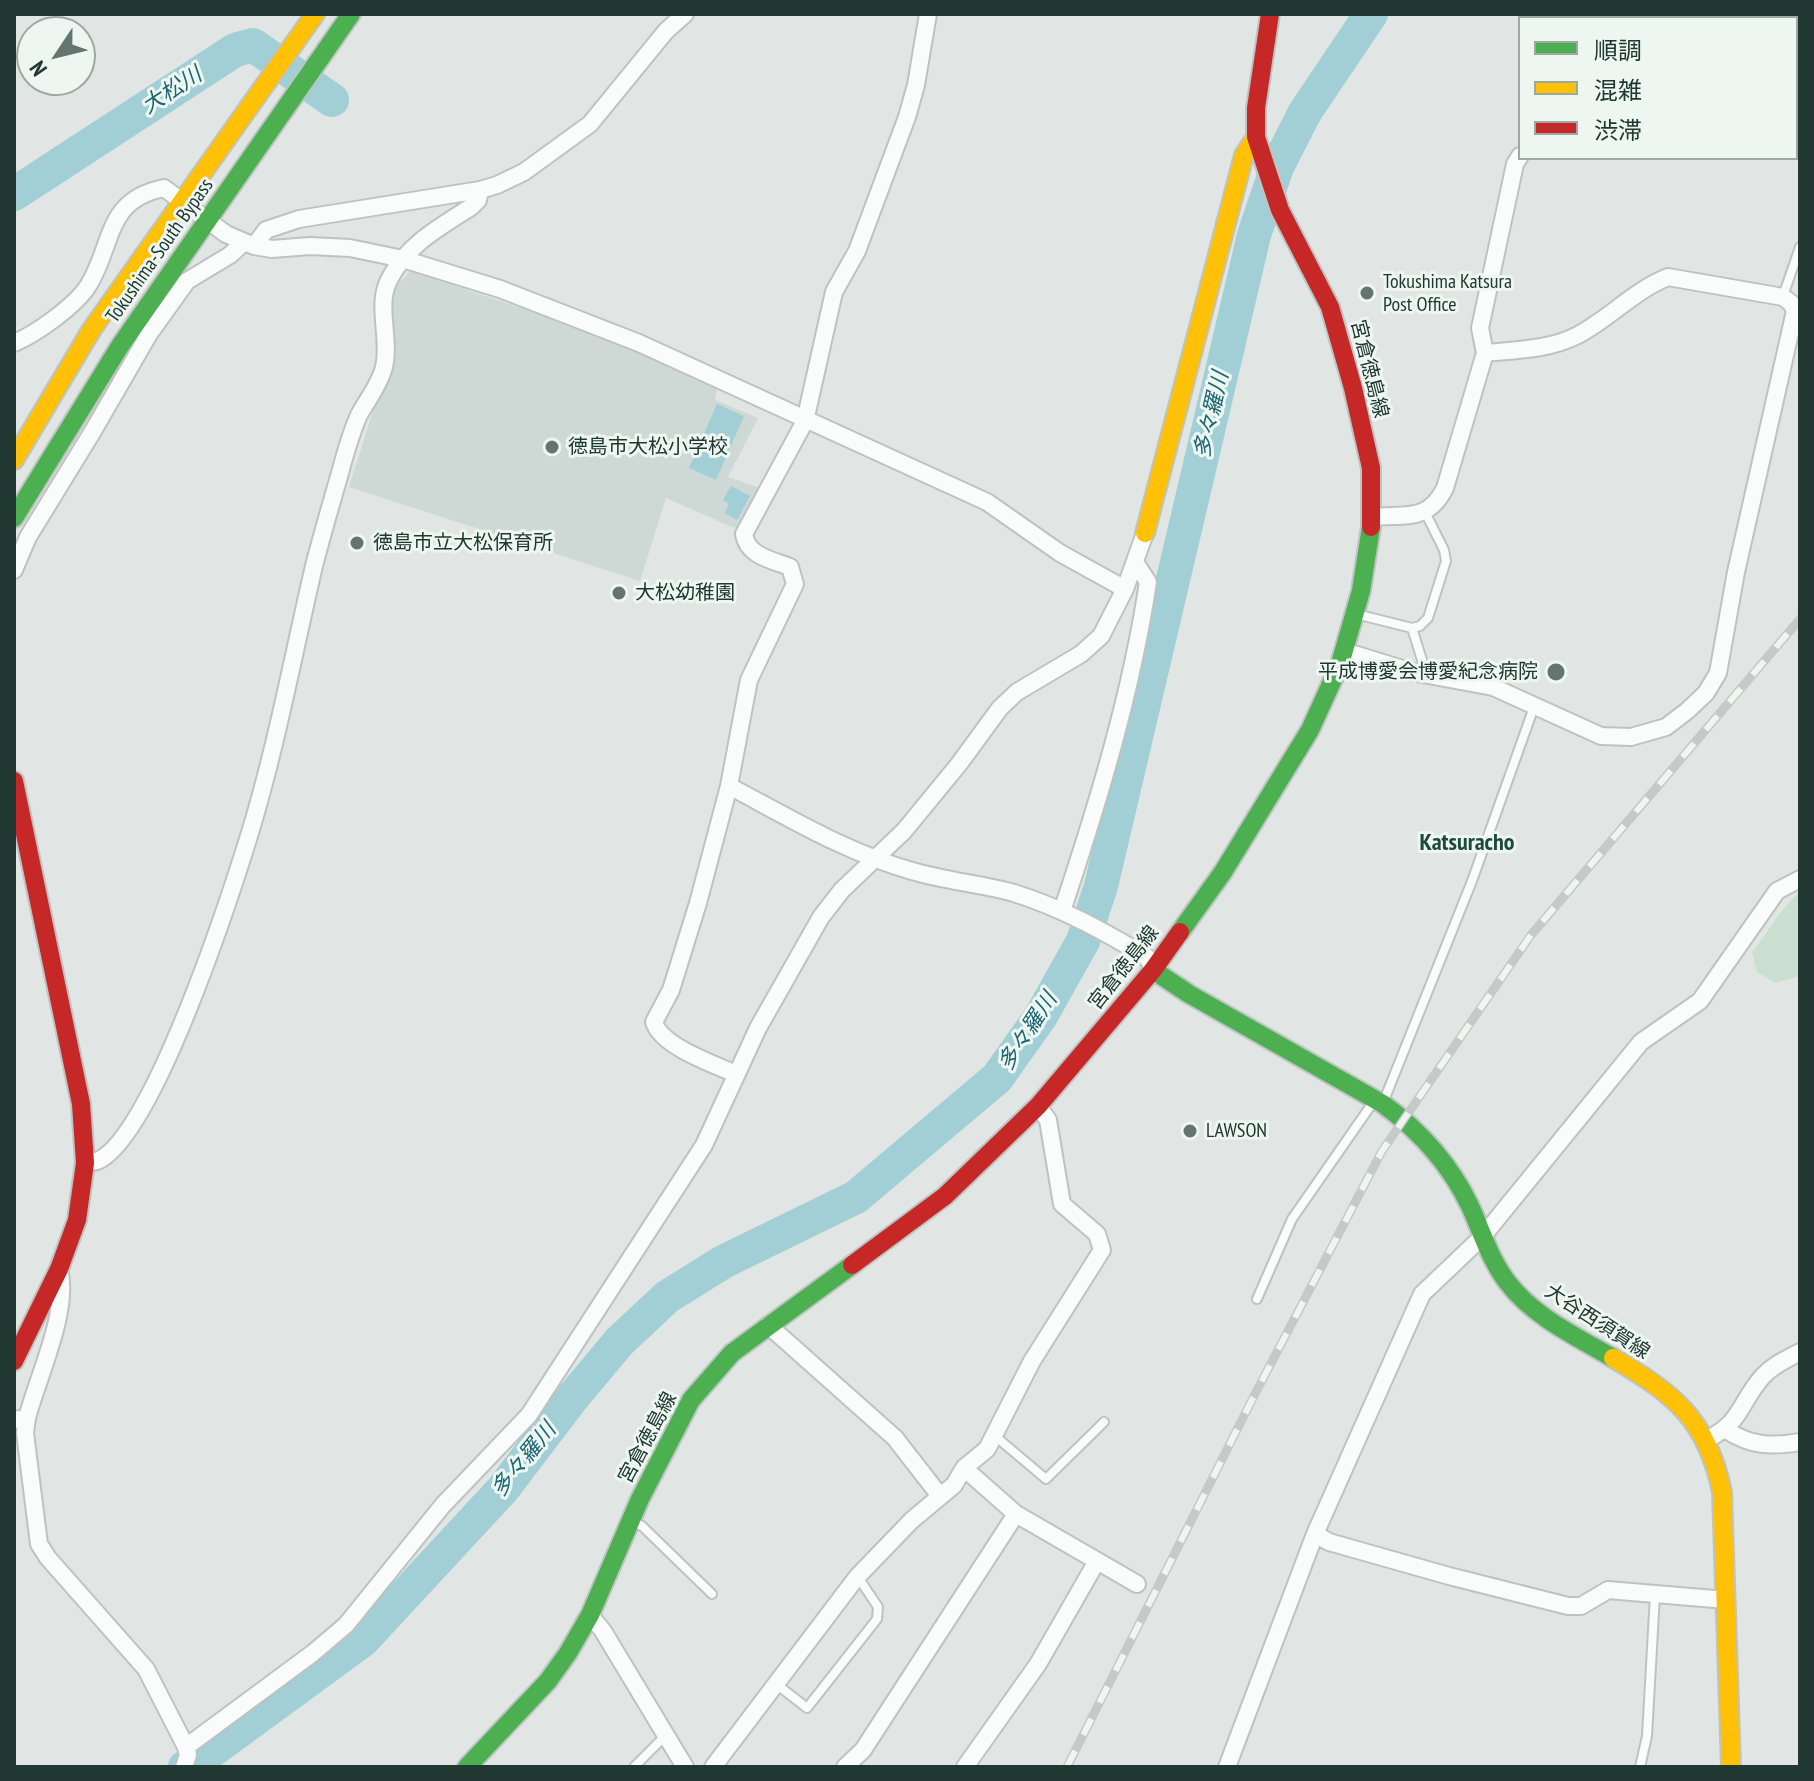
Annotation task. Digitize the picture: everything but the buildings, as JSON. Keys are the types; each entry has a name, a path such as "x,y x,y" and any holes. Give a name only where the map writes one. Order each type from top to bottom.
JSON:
{"main road":[{"name":"Tokushima-South Bypass","path":"14,460 92,329 315,14"},
{"name":"Tokushima-South Bypass","path":"14,518 120,346 351,14"},
{"name":"宮倉徳島線","path":"467,1767 548,1681 568,1653 590,1615 667,1442 691,1400 732,1353 945,1196 1038,1106 1153,970 1223,872 1310,730 1344,651 1361,591 1373,517 1371,468 1330,307 1280,210 1256,137 1256,108 1270,14"},
{"path":"1145,533 1244,155 1256,137"},
{"path":"14,781 81,1104 85,1163 77,1220 59,1269 14,1361"},
{"name":"大谷西須賀線","path":"1153,970 1189,994 1379,1101 1414,1128 1447,1167 1468,1202 1497,1270 1517,1294 1550,1321 1663,1391 1692,1419 1717,1464 1722,1492 1731,1767"}],"street":[{"path":"14,570 28,537 149,334 187,281 248,245 266,230 299,219 480,190 524,172 590,124 666,31 685,14"},
{"path":"736,1074 696,1057 664,1038 654,1022 671,990 682,957 729,786 749,680 795,584 790,567 752,552 745,544 744,534 805,421 834,292 857,251 907,117 928,14"},
{"path":"1373,517 1425,512 1437,504 1445,488 1485,353 1480,328 1518,159"},
{"path":"14,343 26,338 77,299 89,285 117,216 130,201 146,192 164,188 248,245 272,249 310,246 350,248 403,259 500,289 625,337 987,502 1060,553 1125,589"},
{"path":"85,1163 99,1160 117,1143 138,1114 170,1053 199,982 249,834 315,562 344,458 357,419 384,369 387,347 385,293 389,279 410,249 471,207 478,200 480,190"},
{"path":"1344,651 1426,674 1493,687 1601,736 1631,737 1666,727 1706,693 1718,673 1736,572 1795,311 1791,303 1783,297 1668,277 1653,283 1580,334 1564,341 1548,346 1485,353"},
{"path":"59,1269 63,1284 62,1304 20,1419 26,1442 39,1544 146,1669 186,1756 346,1625 443,1505 529,1415 704,1145 758,1028 821,917 842,890 904,831 1000,708 1017,692 1081,654 1101,636 1125,589 1145,533"},
{"path":"1066,914 1140,637 1148,582 1135,562"},
{"path":"729,786 834,841 876,859 913,872 1015,894 1066,914 1102,930 1147,957 1153,970"},
{"path":"1227,1767 1315,1534 1422,1294 1483,1236 1641,1042 1700,1001 1777,891 1800,879"},
{"path":"713,1767 857,1577 912,1520 954,1485 964,1468 987,1449 1032,1361 1102,1250 1097,1234 1062,1204 1048,1120 1038,1106"},
{"path":"768,1325 895,1438 940,1496"},
{"path":"1706,1440 1726,1430 1763,1377 1800,1352"},
{"path":"1726,1430 1741,1440 1760,1445 1800,1442"},
{"path":"964,1468 1016,1514 1137,1584"},
{"path":"845,1767 863,1750 1016,1514"},
{"path":"1315,1534 1329,1542 1434,1572 1568,1606 1581,1606 1608,1590 1726,1600"},
{"path":"965,1767 1038,1664 1097,1561"},
{"path":"590,1615 603,1631 685,1767"}],"lane":[{"path":"1783,297 1800,247"},
{"path":"1355,613 1412,628 1420,626 1428,618 1446,561 1444,550 1425,512"},
{"path":"1412,628 1426,674"},
{"path":"1257,1299 1292,1219 1379,1101 1472,881 1534,707"},
{"path":"995,1436 1046,1479 1104,1422"},
{"path":"630,1521 642,1526 712,1594"},
{"path":"775,1683 807,1708 877,1619 878,1607 857,1577"},
{"path":"1640,1767 1647,1736 1655,1595"},
{"path":"634,1767 666,1735"}],"shaded area":[{"name":"徳島市大松小学校","path":"411,271 583,329 717,387 715,400 758,418 728,477 763,489 740,528 666,498 640,581 349,487 375,405 391,379 389,293"}],"green space":[{"path":"1800,892 1800,976 1775,983 1757,972 1752,952 1780,913"}],"water":[{"path":"717,404 744,416 716,480 689,468"},
{"path":"731,486 750,496 737,520 725,513 729,504 723,500"}],"waterway":[{"name":"多々羅川","path":"185,1767 206,1755 363,1640 503,1489 619,1342 667,1297 723,1262 856,1197 997,1078 1041,1016 1083,941 1101,886 1254,235 1277,167 1305,112 1371,14"},
{"name":"大松川","path":"14,194 235,50 253,45 332,100"}],"railway":[{"path":"1067,1767 1255,1394 1382,1151 1531,935 1800,619"}],"traffic: fast":[{"path":"14,518 120,346 351,14"},
{"path":"1180,932 1223,872 1310,730 1340,664 1361,591 1371,527"},
{"path":"1153,970 1397,1114 1433,1149 1453,1176 1496,1265 1518,1295 1557,1325 1613,1358"},
{"path":"467,1767 548,1681 568,1653 590,1615 640,1499 691,1400 732,1353 852,1265"}],"traffic: slow":[{"path":"14,460 92,329 315,14"},
{"path":"1145,533 1244,155 1256,137"},
{"path":"1613,1358 1654,1384 1685,1411 1707,1445 1716,1467 1722,1492 1731,1767"}],"traffic: jam":[{"path":"1270,14 1256,108 1256,137 1280,210 1330,307 1371,468 1371,527"},
{"path":"14,781 81,1104 85,1163 77,1220 59,1269 14,1361"},
{"path":"852,1265 945,1196 1038,1106 1153,970 1180,932"}],"place":[{"name":"Tokushima Katsura Post Office","path":"1367,293"},
{"name":"徳島市大松小学校","path":"552,447"},
{"name":"徳島市立大松保育所","path":"357,543"},
{"name":"大松幼稚園","path":"619,593"},
{"name":"平成博愛会博愛紀念病院","path":"1556,672"},
{"name":"LAWSON","path":"1190,1131"}],"district":[{"name":"Katsuracho","path":"1467,843"}]}
